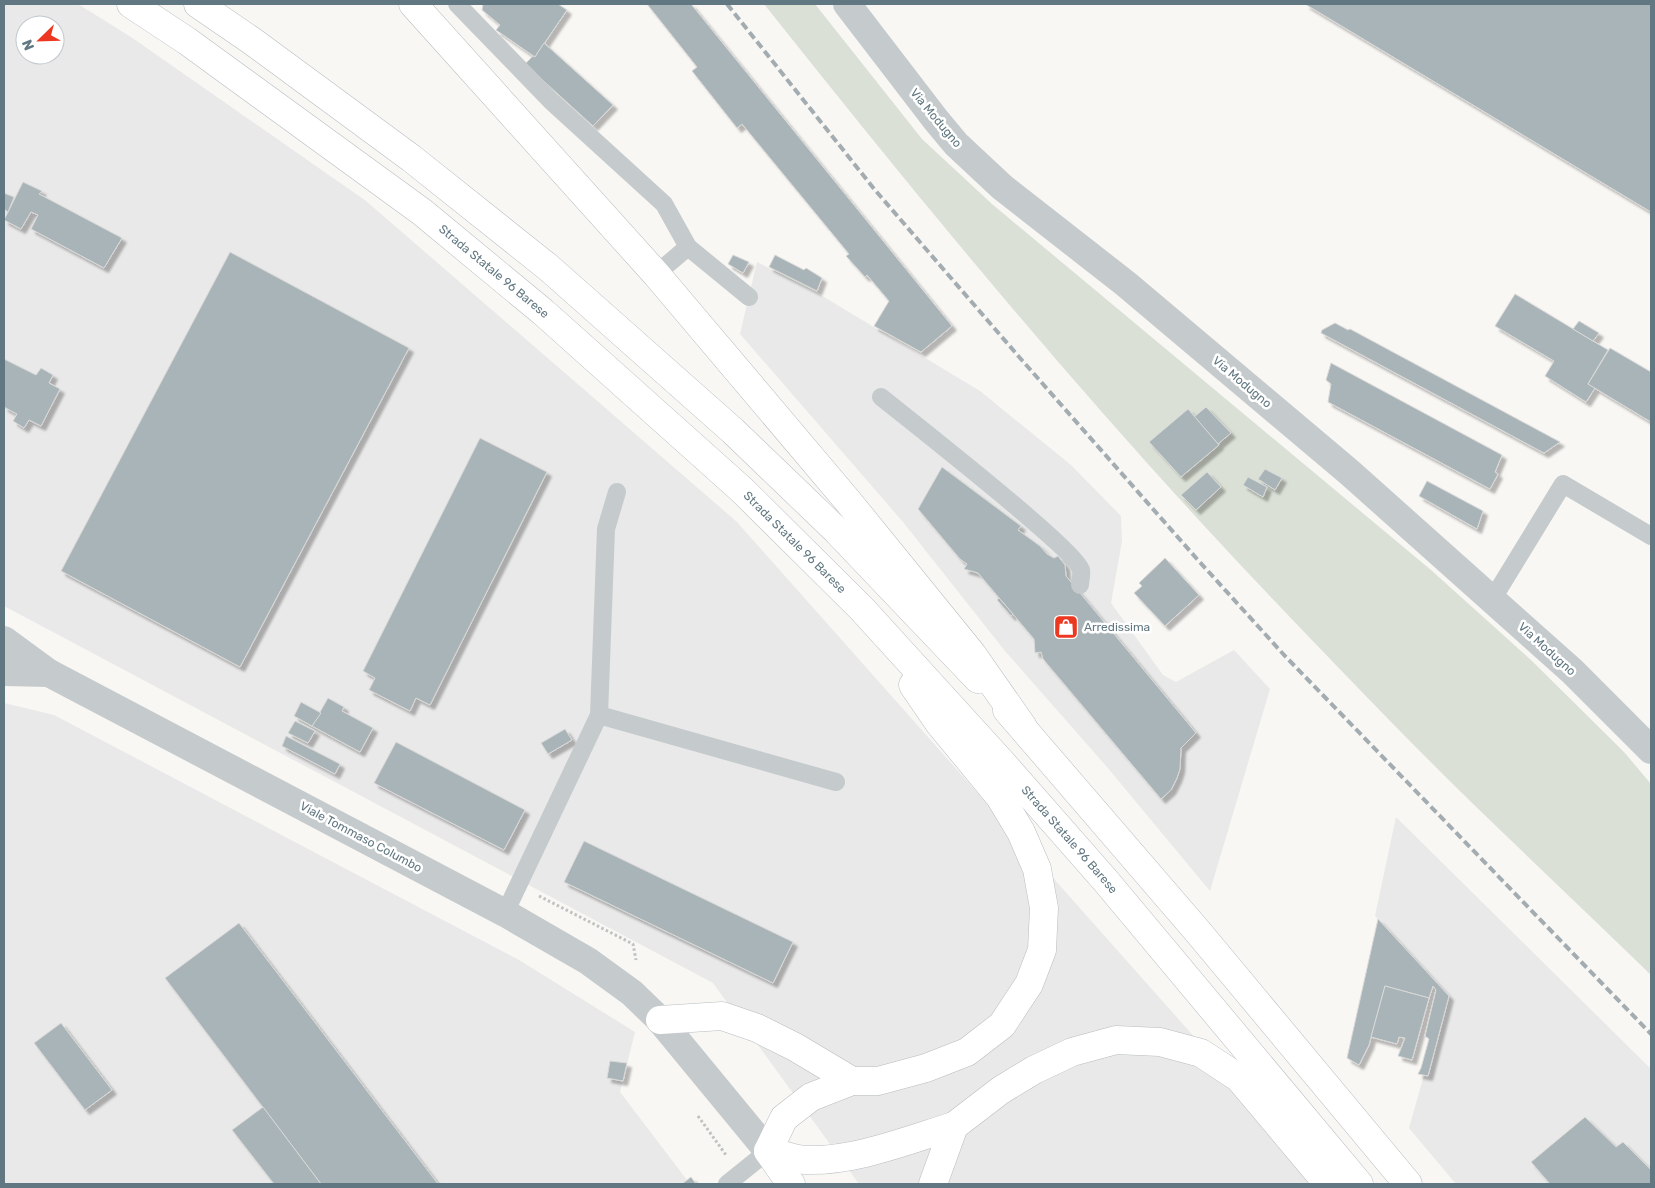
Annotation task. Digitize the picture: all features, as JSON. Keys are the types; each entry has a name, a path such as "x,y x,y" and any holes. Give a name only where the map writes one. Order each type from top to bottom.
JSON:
{"main road":[{"name":"Strada Statale 96 Barese","path":"132,4 187,41 437,225 543,312 742,490 862,609 998,758 1098,873 1359,1184"},
{"path":"198,4 252,41 411,158 549,268 732,431 822,517 926,624 1022,727 1199,933 1408,1184"},
{"path":"415,6 656,274 847,500 960,639 1022,727"},
{"path":"768,1151 784,1118 811,1097 852,1081 878,1080 926,1068 968,1052 1002,1026 1029,984 1042,950 1044,908 1037,868 1021,832 1000,797 939,723 862,609"},
{"path":"660,1020 722,1016 757,1028 795,1047 852,1081"},
{"path":"768,1151 804,1160 835,1158 884,1147 954,1126 1001,1090 1034,1070 1072,1052 1116,1040 1160,1042 1201,1053 1239,1078 1328,1184"},
{"path":"933,1184 954,1126"},
{"path":"768,1151 791,1184"}],"street":[{"name":"Via Modugno","path":"847,4 956,144 1002,187 1126,284 1349,472 1572,672 1651,750"},
{"name":"Viale Tommaso Columbo","path":"4,640 49,673 505,913 588,961 632,993 660,1020 768,1151"},
{"path":"4,672 49,673"}],"lane":[{"path":"457,4 551,101 664,204 688,247 749,297"},
{"path":"656,274 688,247"},
{"path":"881,397 1013,505 1072,557 1081,570 1080,585"},
{"path":"1492,600 1563,484 1651,536"},
{"path":"505,913 599,715 606,529 617,492"},
{"path":"599,715 836,782"},
{"path":"733,1179 768,1151"}],"path":[{"path":"695,1111 733,1179"}],"shaded area":[{"path":"4,4 78,4 131,37 366,201 737,522 1261,1112 1321,1184 859,1184 713,983 4,606"},
{"path":"764,4 815,4 922,139 992,204 1431,570 1532,661 1624,752 1651,784 1651,975 1426,758 1208,530 1093,402 981,271"},
{"path":"757,262 819,294 980,391 1071,465 1121,516 1122,541 1111,603 1163,675 1176,682 1234,650 1270,689 1210,891 1107,767 1005,651 903,522 740,334"},
{"path":"4,703 54,715 519,960 635,1032 620,1092 690,1184 4,1184"},
{"path":"1396,817 1651,1069 1651,1184 1456,1184 1409,1128 1447,994 1375,916"}],"building":[{"path":"483,4 558,4 567,10 535,57 496,30 500,25 482,10"},
{"path":"647,4 691,4 952,326 921,352 874,326 889,301 867,275 865,277 846,256 849,254 742,124 737,128 692,71 697,67"},
{"path":"1305,4 1651,4 1651,212"},
{"path":"544,43 613,105 593,126 525,64 533,56 535,57"},
{"path":"23,182 42,191 39,194 122,238 104,268 31,229 38,215 31,212 21,229 4,220"},
{"path":"4,193 14,197 8,212 4,209"},
{"path":"230,252 409,348 240,667 61,571"},
{"path":"733,255 749,262 743,273 728,264"},
{"path":"775,255 804,270 806,268 822,278 817,291 769,267"},
{"path":"1515,294 1608,350 1588,384 1595,388 1586,402 1545,376 1554,361 1495,326"},
{"path":"1579,321 1599,333 1593,341 1573,329"},
{"path":"1335,323 1348,330 1350,329 1560,442 1544,453 1321,333 1322,330"},
{"path":"1610,348 1651,372 1651,422 1588,384"},
{"path":"4,359 36,375 41,368 53,375 49,383 60,389 41,426 29,420 24,428 13,421 17,414 4,407"},
{"path":"1331,363 1502,455 1495,472 1498,474 1490,489 1328,402 1331,384 1326,380"},
{"path":"1206,407 1231,433 1218,444 1194,417"},
{"path":"1188,409 1219,445 1181,477 1149,442"},
{"path":"480,438 547,472 430,705 416,698 410,711 369,690 375,678 363,671"},
{"name":"Arredissima","path":"942,467 1021,526 1018,530 1040,546 1047,554 1054,558 1058,556 1065,565 1066,576 1196,733 1181,748 1180,769 1177,778 1171,790 1161,799 1043,659 1041,652 1035,653 1034,639 978,573 964,569 967,564 960,559 918,509"},
{"path":"1265,469 1282,478 1275,490 1258,479"},
{"path":"1207,472 1221,487 1196,510 1181,495"},
{"path":"1248,477 1267,487 1263,497 1243,485"},
{"path":"1427,481 1483,511 1477,529 1419,496"},
{"path":"1165,558 1199,595 1165,626 1134,593 1142,586 1139,583"},
{"path":"999,598 1013,614 1011,616 997,600"},
{"path":"328,698 344,707 342,711 373,728 360,752 312,726"},
{"path":"301,702 321,713 312,726 294,716"},
{"path":"295,721 315,731 308,743 288,733"},
{"path":"565,729 572,740 548,754 541,743"},
{"path":"286,736 340,764 335,774 282,746"},
{"path":"396,742 525,810 504,850 374,783"},
{"path":"584,841 793,942 773,983 564,882"},
{"path":"1378,919 1449,996 1428,1076 1418,1074 1429,1039 1425,1036 1436,990 1433,986 1429,998 1385,986 1369,1045 1359,1065 1347,1058"},
{"path":"239,923 438,1184 321,1184 165,978"},
{"path":"1385,986 1429,998 1412,1060 1398,1056 1405,1038 1399,1037 1397,1044 1371,1037"},
{"path":"61,1023 112,1090 85,1110 34,1043"},
{"path":"610,1061 627,1063 623,1081 607,1078"},
{"path":"263,1107 321,1184 274,1184 232,1130"},
{"path":"1585,1117 1616,1147 1623,1142 1651,1170 1651,1184 1550,1184 1531,1162"},
{"path":"691,1177 696,1184 682,1184"}],"railway":[{"path":"727,4 875,190 1197,559 1285,656 1651,1034"}],"place":[{"name":"Arredissima","path":"1066,627"}]}
